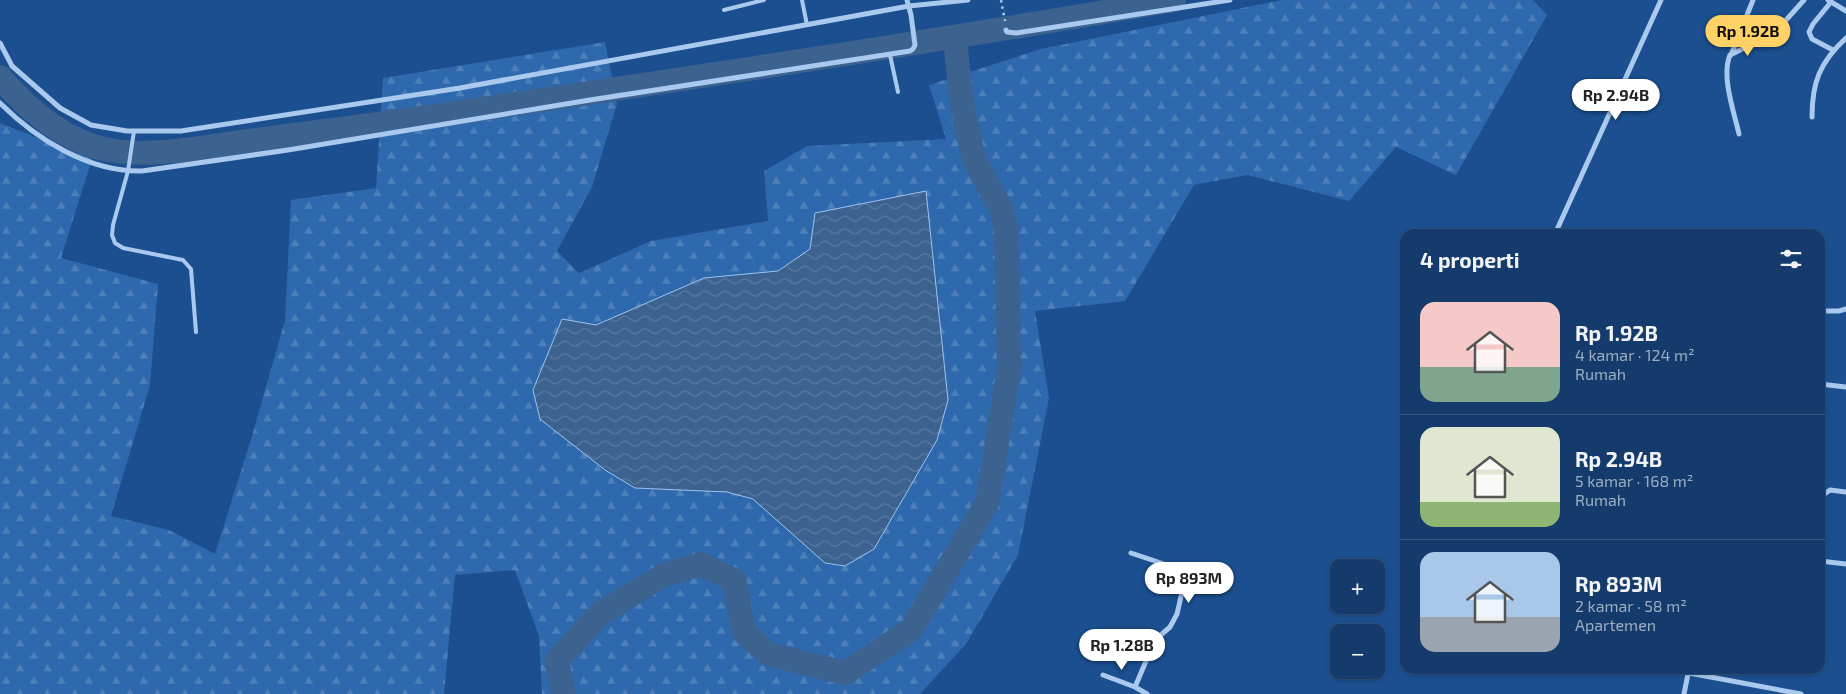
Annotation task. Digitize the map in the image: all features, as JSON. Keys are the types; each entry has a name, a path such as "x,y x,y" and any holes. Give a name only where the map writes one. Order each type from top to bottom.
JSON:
{"street":[{"path":"0,43 12,66 60,108 91,125 134,131 181,131 460,88 807,25 908,3 922,4 968,0"},
{"path":"1006,30 1012,34 1230,0"},
{"path":"1557,229 1661,0"},
{"path":"1740,134 1727,73 1728,61 1753,0"},
{"path":"1730,55 1765,38 1778,29 1804,0"},
{"path":"1833,50 1812,38 1809,32 1830,1 1846,11"},
{"path":"0,103 20,122 75,156 108,168 142,171 288,150 590,100 910,51 915,45 908,3"},
{"path":"1812,117 1812,97 1816,79 1833,50 1846,38"},
{"path":"1825,311 1846,309"},
{"path":"1825,385 1846,387"},
{"path":"1825,494 1830,490 1846,492"},
{"path":"1131,553 1176,568 1181,572 1183,579 1182,592 1174,621 1155,640 1135,687"},
{"path":"1825,562 1846,564"},
{"path":"1684,694 1688,674"},
{"path":"1704,674 1801,694"},
{"path":"1102,675 1135,687 1147,694"}],"lane":[{"path":"724,10 764,0"},
{"path":"802,0 807,25"},
{"path":"890,55 898,92"},
{"path":"134,131 128,171 112,235 115,243 123,248 183,260 188,264 191,269 196,332"}],"path":[{"path":"1001,0 1002,10"}],"green space":[{"path":"1282,0 1533,0 1547,15 1456,175 1396,147 1349,201 1247,175 1194,185 1125,301 1035,311 1049,398 1018,555 966,644 920,694 542,694 539,636 515,570 455,575 444,694 0,694 0,123 92,159 61,258 158,284 150,385 111,516 169,530 215,554 252,436 285,320 291,200 376,188 383,78 605,42 617,104 592,187 557,251 579,273 651,241 768,221 764,171 807,146 946,139 929,85 1041,49"}],"water":[{"path":"926,191 948,400 937,440 874,549 845,566 825,563 753,499 727,492 635,488 605,470 540,419 533,390 562,319 596,325 704,278 778,271 810,249 815,213"}],"waterway":[{"path":"0,77 35,112 49,123 78,140 109,150 144,153 161,152 388,123 898,46 1174,0"},
{"path":"563,694 557,660 601,613 664,575 701,564 734,580 744,632 768,654 845,673 911,630 987,503 1009,369 1006,226 1001,209 974,159 962,106 956,49"}]}
